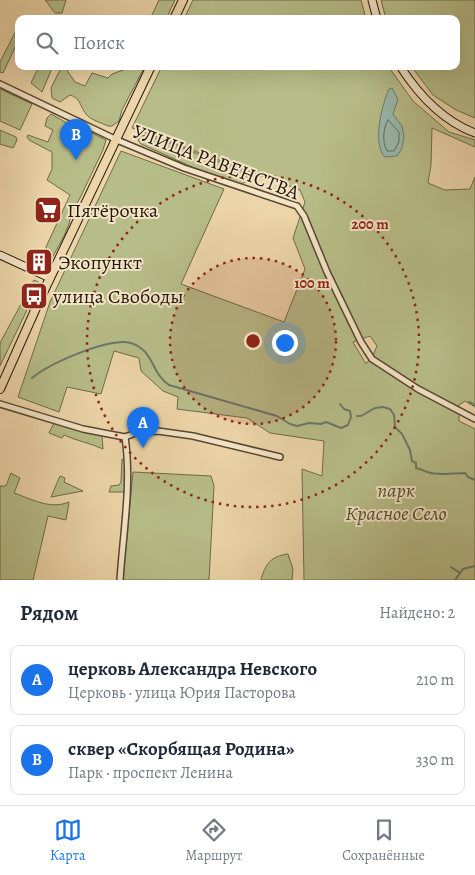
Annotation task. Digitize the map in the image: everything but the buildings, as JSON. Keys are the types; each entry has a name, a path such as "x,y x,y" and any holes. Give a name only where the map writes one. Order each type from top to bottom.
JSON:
{"main road":[{"path":"176,15 183,0"},
{"path":"372,0 376,15"},
{"path":"0,389 50,278 149,70"},
{"path":"403,70 414,86 436,110 457,125 475,133"},
{"path":"0,255 50,278"}],"street":[{"name":"УЛИЦА РАВЕНСТВА","path":"0,84 116,140 184,168 297,206 304,216 327,272 361,342 372,359 418,389 475,419"},
{"path":"0,404 83,429 125,436 138,432 158,431 193,436 280,457"},
{"path":"120,580 126,498 127,460 125,436"}],"green space":[{"path":"45,0 66,0 62,13 55,13"},
{"path":"159,0 175,0 168,15 152,15"},
{"path":"193,0 361,0 365,15 186,15"},
{"path":"381,0 475,0 475,118 456,110 433,95 414,70 460,70 460,15 385,15"},
{"path":"15,33 15,48 3,73 0,72 0,62"},
{"path":"37,70 51,70 42,92 31,83"},
{"path":"60,70 67,70 75,82 85,86 92,73 108,78 112,74 123,70 143,70 122,110 119,121 112,126 93,120 74,96 70,95 60,102 52,98 51,88"},
{"name":"парк Красное Село","path":"160,70 391,70 413,101 449,132 475,140 475,147 432,128 431,165 428,183 445,190 470,189 475,177 475,407 465,401 459,405 459,421 475,429 475,580 304,580 302,469 322,476 324,441 270,433 247,418 177,409 178,397 163,391 141,371 139,358 114,351 101,394 67,387 59,412 18,397 50,302 121,151 224,189 181,284 284,322 305,269 293,238 305,202 300,190 132,128","holes":["370,336 377,346 366,364 353,342"]},
{"path":"0,89 32,104 20,130 0,121"},
{"path":"51,114 72,126 73,124 106,140 79,200 72,210 69,224 52,258 47,254 46,247 70,195 47,180 52,169 52,152 29,140 27,137 28,135 48,142 53,130 45,126 47,118"},
{"path":"0,130 16,137 17,140 13,148 0,144"},
{"path":"147,135 247,172 247,181 242,184 192,167 141,144 138,140 141,136"},
{"path":"34,280 40,283 0,366 0,343"},
{"path":"54,423 102,435 103,449 64,435 62,438 49,433"},
{"path":"122,459 125,459 125,492 109,492 111,486 119,485 121,482"},
{"path":"133,472 211,476 214,486 209,580 123,580"},
{"path":"11,473 20,478 14,493 48,504 55,505 69,502 66,520 48,516 33,580 0,580 0,486 6,486"},
{"path":"60,476 65,478 64,482 83,491 51,497"},
{"path":"288,554 293,569 292,580 261,580 267,565 273,559"}],"water":[{"path":"392,88 398,99 393,114 402,126 404,136 402,148 397,156 385,157 379,143 381,114 386,96 389,89"}],"waterway":[{"path":"32,378 51,366 89,349 126,342 136,345 146,352 160,376 169,385 277,416 290,424 297,426 326,422 341,428 348,425 351,417 350,411 344,409 340,404"},
{"path":"469,402 475,405"},
{"path":"357,416 361,416 375,408 383,407 390,409 394,415 395,427 402,434 410,450 412,461 416,463 416,468 436,474 465,473 468,477 475,480"},
{"path":"455,580 463,569 475,566"},
{"path":"451,567 460,573"}],"place":[{"name":"сквер «Скорбящая Родина»","path":"76,160"},
{"name":"Пятёрочка","path":"48,210"},
{"name":"Экопункт","path":"39,262"},
{"name":"улица Свободы","path":"34,296"},
{"name":"церковь Александра Невского","path":"143,448"}]}
